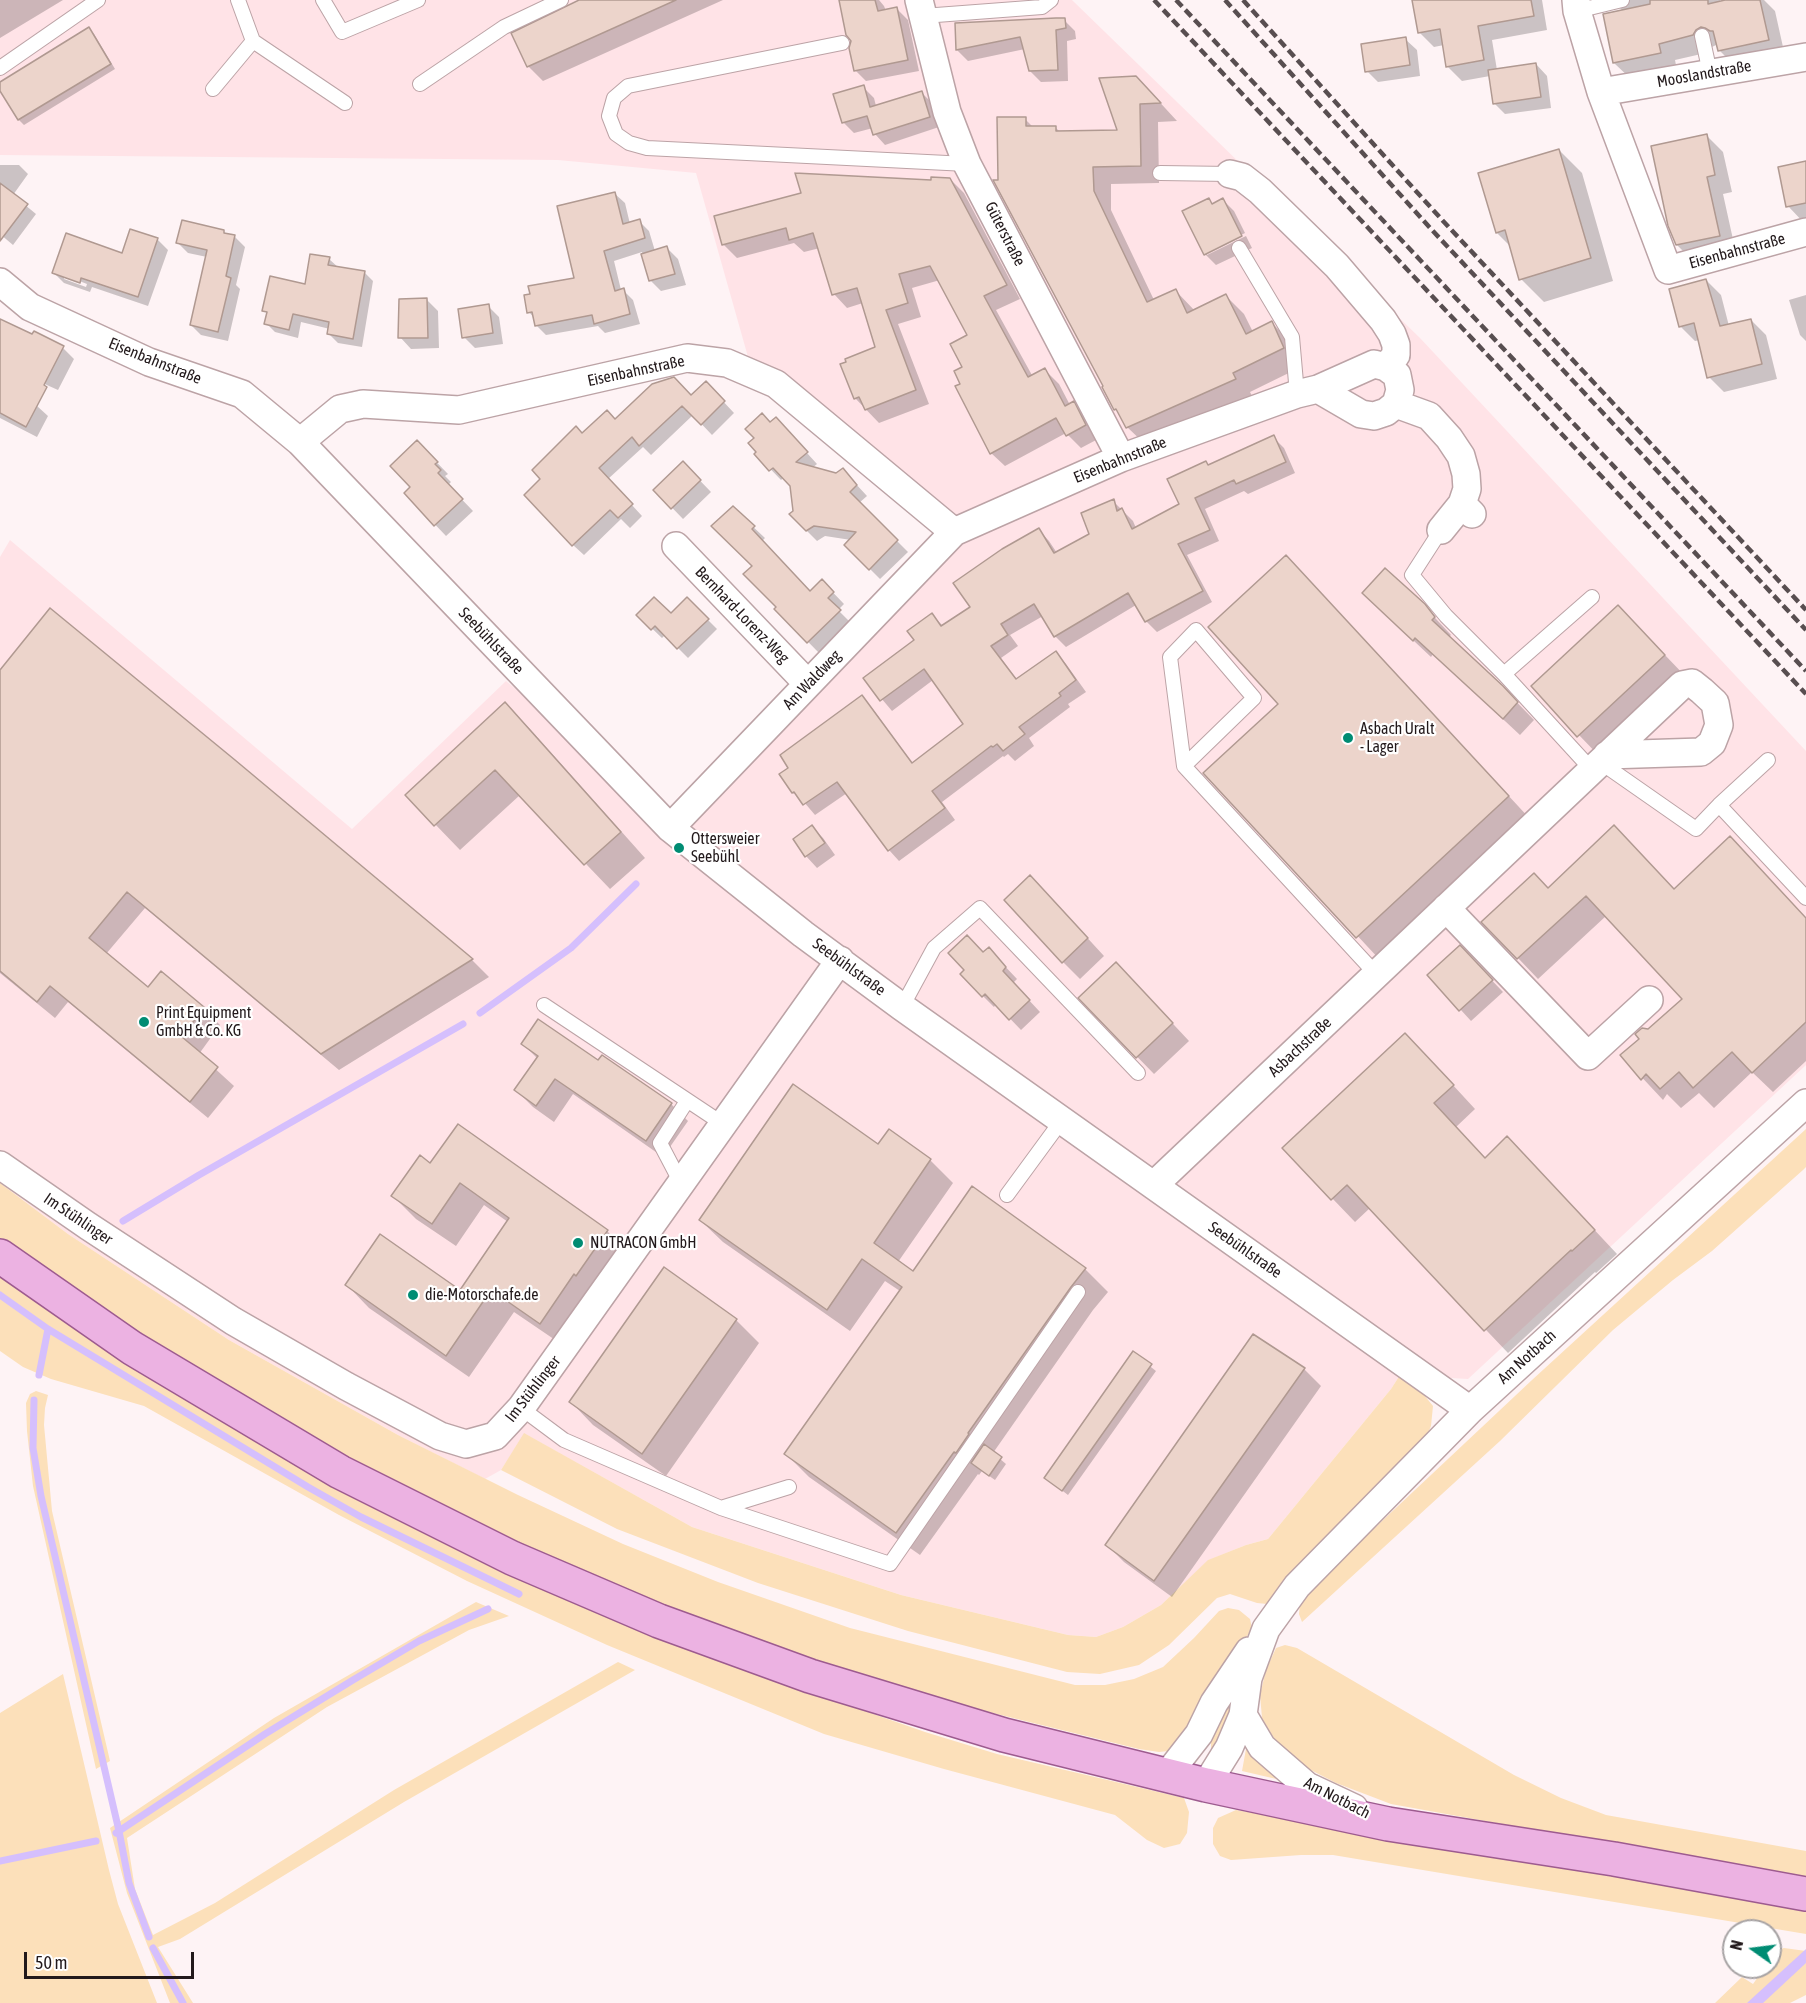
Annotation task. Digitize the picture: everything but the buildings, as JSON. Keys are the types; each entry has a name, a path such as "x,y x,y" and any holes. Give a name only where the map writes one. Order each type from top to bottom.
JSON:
{"main road":[{"path":"0,1256 132,1348 340,1472 512,1558 659,1621 810,1676 1004,1735 1206,1785 1388,1824 1614,1859 1806,1894"}],"street":[{"path":"1576,5 1601,92"},
{"name":"Güterstraße","path":"921,8 947,112 967,164 1121,458"},
{"name":"Mooslandstraße","path":"1601,92 1806,57"},
{"name":"Eisenbahnstraße","path":"1601,92 1668,270 1806,232"},
{"path":"1230,174 1242,177 1260,191 1337,267 1383,320 1396,345 1396,355 1386,367 1397,375 1400,390 1396,404 1386,412 1374,416 1361,414 1307,391"},
{"name":"Eisenbahnstraße","path":"0,282 30,307 62,322 149,362 242,394 300,442 340,409 363,404 459,410 687,358 727,363 776,384 954,532 1121,458 1307,391 1374,364 1386,367"},
{"path":"1396,404 1429,416 1461,456 1466,474 1467,509 1441,530"},
{"name":"Seebühlstraße","path":"300,442 670,828 803,934 1470,1410"},
{"name":"Am Waldweg","path":"670,828 954,532"},
{"name":"Bernhard-Lorenz-Weg","path":"675,546 808,684"},
{"name":"Asbachstraße","path":"1154,1185 1600,762"},
{"path":"1446,908 1588,1056 1649,1000"},
{"name":"Im Stühlinger","path":"0,1165 233,1321 346,1386 440,1436 466,1444 495,1436 521,1408 840,960"},
{"name":"Am Notbach","path":"1167,1775 1199,1734 1214,1703 1297,1586 1470,1410 1806,1103"},
{"name":"Am Notbach","path":"1206,1785 1228,1748 1243,1715 1248,1678 1266,1629"},
{"name":"Am Notbach","path":"1243,1715 1262,1747 1307,1786 1388,1824"}],"lane":[{"path":"0,68 98,0"},
{"path":"238,0 253,40 345,103"},
{"path":"323,0 342,33 418,0"},
{"path":"420,84 504,27 561,0"},
{"path":"921,8 1042,7 1051,0"},
{"path":"1576,5 1622,0"},
{"path":"1702,36 1710,73"},
{"path":"213,89 253,40"},
{"path":"842,43 628,86 614,98 609,116 616,134 629,143 647,148 967,164"},
{"path":"1161,174 1230,174"},
{"path":"1239,248 1292,337 1307,391"},
{"path":"1441,530 1412,575 1446,616 1504,674 1600,762 1696,829 1768,760"},
{"path":"1504,674 1592,597"},
{"path":"1184,766 1254,698 1197,630 1170,657 1184,766 1376,974"},
{"path":"1719,805 1806,898"},
{"path":"902,1006 934,948 980,908 1138,1073"},
{"path":"544,1005 723,1124"},
{"path":"681,1184 660,1143 687,1101"},
{"path":"1007,1196 1062,1120"},
{"path":"521,1408 564,1440 721,1508 890,1564 1078,1292"},
{"path":"721,1508 789,1487"}],"shaded area":[{"path":"0,0 1072,0 1420,338 1806,751 1806,1065 1468,1379 1400,1375 1268,1539 1209,1560 1161,1605 1123,1627 1096,1637 1068,1635 901,1595 692,1527 525,1434 501,1470 485,1479 398,1435 229,1340 68,1234 0,1183 0,557 10,540 352,829 506,681 679,825 954,539 750,364 696,173 558,160 0,155"},
{"path":"1806,1129 1806,1167 1803,1170 1712,1251 1613,1330 1500,1441 1302,1622 1299,1614 1300,1603 1315,1584 1532,1380"},
{"path":"0,1183 68,1234 229,1340 398,1435 623,1544 718,1582 850,1628 1075,1685 1105,1685 1134,1679 1163,1667 1219,1611 1228,1608 1239,1610 1250,1619 1252,1628 1178,1750 1159,1752 940,1700 813,1663 695,1620 565,1566 410,1493 216,1384 58,1281 0,1238"},
{"path":"0,1274 136,1368 779,1681 925,1732 997,1754 1184,1798 1189,1812 1187,1833 1180,1844 1164,1848 1147,1840 1115,1815 824,1734 607,1645 467,1581 339,1515 144,1406 51,1379 23,1367 0,1351"},
{"path":"1400,1375 1416,1385 1433,1406 1431,1426 1422,1447 1267,1604 1230,1594 1217,1598 1169,1645 1139,1665 1100,1674 1067,1672 908,1631 758,1583 617,1529 501,1470 524,1433 692,1527 901,1595 1068,1635 1096,1637 1123,1627 1161,1605 1208,1560 1268,1539"},
{"path":"36,1391 48,1395 44,1425 52,1511 110,1761 96,1769 33,1486 26,1403 30,1394"},
{"path":"476,1602 509,1616 469,1630 327,1707 127,1838 135,1889 153,1935 215,1903 394,1790 618,1662 635,1670 404,1802 180,1939 158,1947 193,2003 170,2003 127,1893 110,1828 274,1718"},
{"path":"1285,1645 1297,1648 1514,1775 1561,1798 1606,1815 1806,1851 1806,1879 1391,1804 1336,1783 1301,1765 1278,1745 1262,1718 1260,1695 1266,1670 1276,1648"},
{"path":"63,1674 118,1904 157,2003 0,2003 0,1713"},
{"path":"1241,1681 1226,1738 1211,1758 1211,1741 1215,1724"},
{"path":"1248,1738 1285,1781 1242,1771"},
{"path":"1236,1810 1806,1909 1806,1934 1782,1930 1782,1919 1722,1920 1333,1855 1231,1860 1220,1856 1213,1844 1213,1828 1218,1818"},
{"path":"1782,1949 1806,1951 1806,1995 1790,2003 1715,2003 1740,1979 1745,1979 1753,1984 1757,1979 1782,1979"},
{"path":"1806,1949 1806,1963 1763,2003 1747,2003 1773,1979 1782,1979 1782,1971"}],"waterway":[{"path":"480,1013 571,948 636,884"},
{"path":"123,1221 463,1024"},
{"path":"0,1295 48,1329 308,1487 361,1517 519,1594"},
{"path":"39,1375 48,1329"},
{"path":"34,1400 33,1448 41,1496 129,1883 149,1937"},
{"path":"116,1833 265,1734 353,1680 419,1641 488,1609"},
{"path":"0,1861 96,1841"},
{"path":"153,1948 183,2003"}],"railway":[{"path":"1154,0 1806,694"},
{"path":"1176,0 1806,671"},
{"path":"1225,0 1432,230 1806,630"},
{"path":"1243,0 1444,222 1806,610"}],"place":[{"name":"Asbach Uralt - Lager","path":"1348,738"},
{"name":"Ottersweier Seebühl","path":"679,848"},
{"name":"Print Equipment GmbH & Co. KG","path":"144,1022"},
{"name":"NUTRACON GmbH","path":"578,1243"},
{"name":"die-Motorschafe.de","path":"413,1295"}]}
